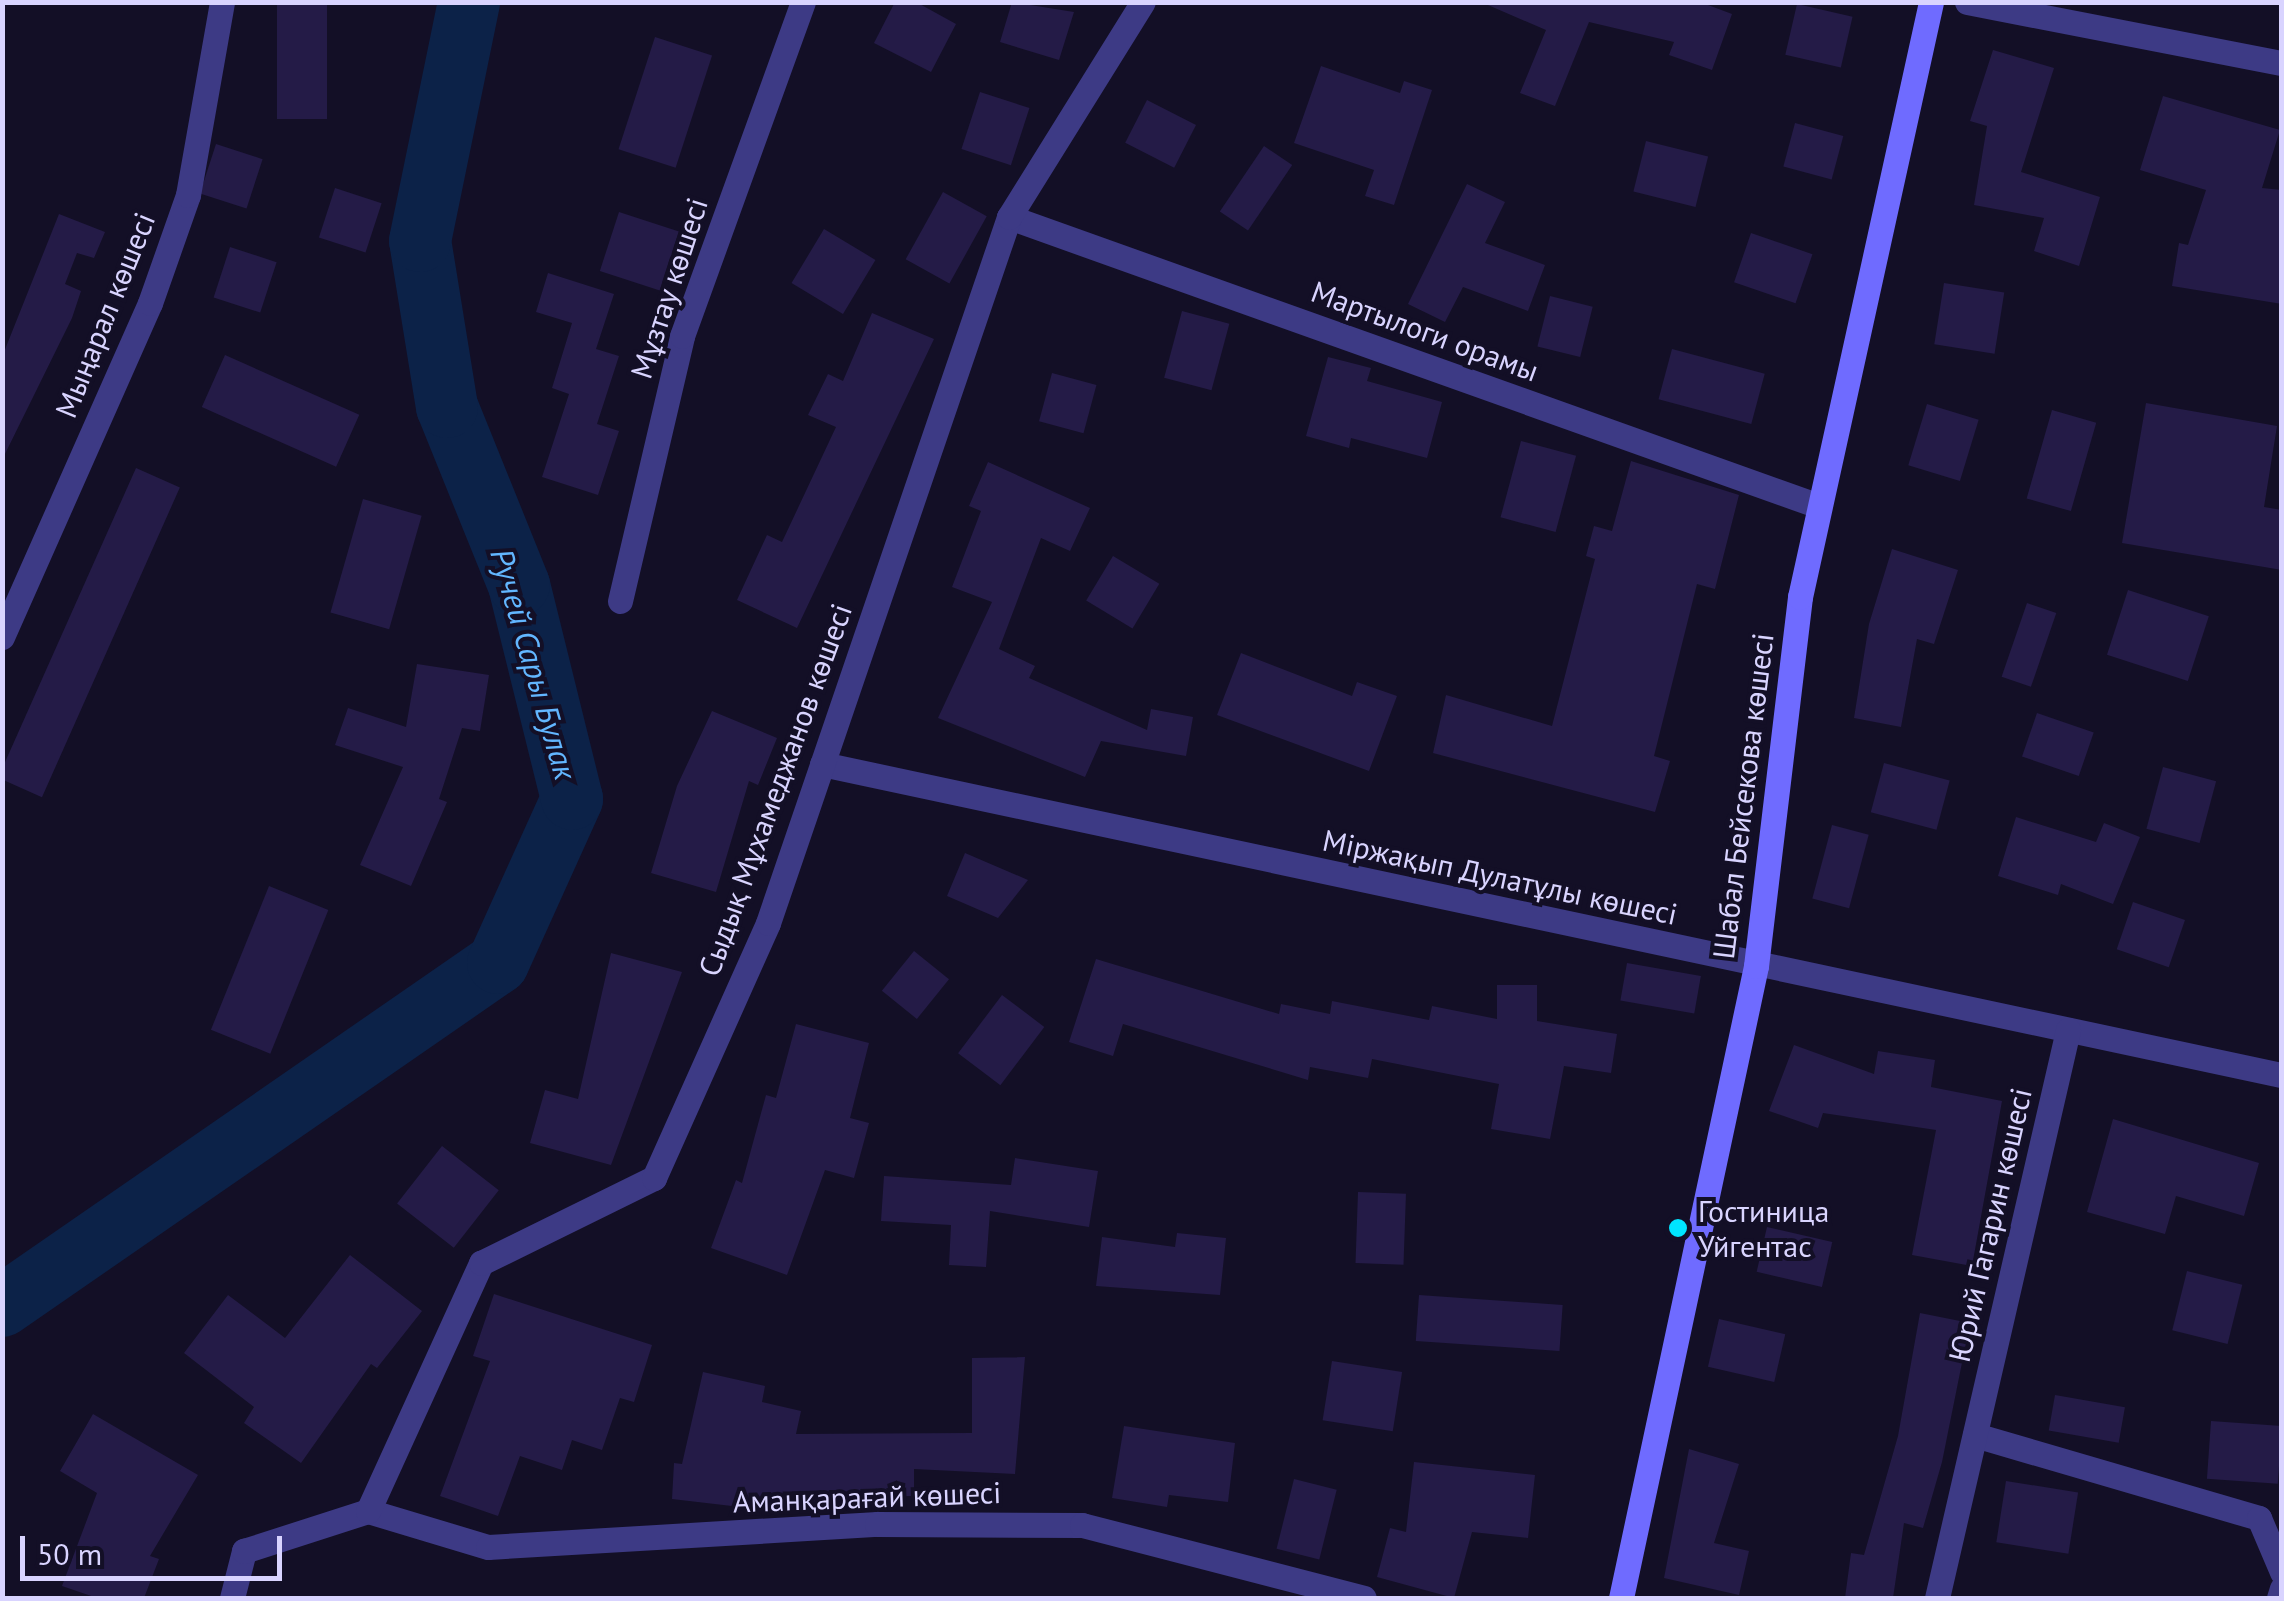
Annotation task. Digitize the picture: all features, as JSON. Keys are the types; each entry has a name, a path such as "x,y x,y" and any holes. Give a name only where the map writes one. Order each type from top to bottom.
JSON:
{"main road":[{"name":"Шабал Бейсекова көшесі","path":"1622,1598 1756,966 1800,597 1931,2"}],"street":[{"name":"Мыңарал көшесі","path":"2,637 175,231 222,2"},
{"name":"Мұзтау көшесі","path":"620,600 682,336 803,2"},
{"name":"Сыдық Мұхамеджанов көшесі","path":"368,1511 481,1263 654,1178 768,923 1009,217 1143,2"},
{"path":"1967,2 2282,63"},
{"name":"Мартылоги орамы","path":"1009,217 1819,506"},
{"name":"Міржақып Дулатұлы көшесі","path":"822,764 2282,1076"},
{"name":"Юрий Гагарин көшесі","path":"1937,1598 2068,1030"},
{"path":"1976,1434 2259,1518 2282,1572"},
{"path":"232,1598 244,1551 368,1511"},
{"name":"Аманқарағай көшесі","path":"368,1511 488,1546 876,1524 1082,1526 1364,1598"},
{"path":"2280,1598 2282,1588"}],"building":[{"path":"277,2 327,2 327,119 277,119"},
{"path":"895,2 916,2 956,24 931,72 874,43"},
{"path":"1012,2 1074,12 1059,60 1000,42"},
{"path":"1481,2 1700,2 1732,14 1712,70 1669,55 1674,42 1589,22 1555,106 1520,93 1546,30"},
{"path":"1797,4 1853,17 1841,67 1785,55"},
{"path":"655,37 712,56 676,168 619,149"},
{"path":"1993,50 2054,68 2021,172 2100,197 2079,266 2034,251 2044,218 1974,205 1987,126 1970,121"},
{"path":"1321,66 1400,93 1404,81 1432,90 1394,205 1365,196 1374,170 1294,143"},
{"path":"980,92 1029,108 1011,165 961,149"},
{"path":"2163,96 2280,130 2262,188 2282,190 2282,304 2172,286 2179,243 2188,245 2206,190 2140,170"},
{"path":"1147,100 1196,125 1174,168 1125,143"},
{"path":"1795,123 1843,136 1832,179 1783,166"},
{"path":"1646,141 1708,156 1696,207 1633,191"},
{"path":"216,144 263,159 247,209 200,193"},
{"path":"1264,146 1292,165 1248,231 1220,211"},
{"path":"1467,184 1505,202 1485,243 1545,265 1528,311 1463,287 1445,322 1408,304"},
{"path":"335,188 382,203 366,253 319,237"},
{"path":"943,192 987,216 949,284 906,259"},
{"path":"619,212 679,231 660,290 600,271"},
{"path":"59,214 105,232 94,258 77,253 65,284 81,291 72,318 2,460 2,357"},
{"path":"824,229 875,260 843,314 792,283"},
{"path":"1751,233 1812,254 1796,303 1734,282"},
{"path":"230,247 277,262 260,313 214,297"},
{"path":"548,273 614,294 596,349 619,356 597,424 619,431 598,495 542,477 569,394 552,388 572,323 536,312"},
{"path":"1944,283 2004,293 1995,354 1934,344"},
{"path":"1550,296 1593,307 1580,357 1537,346"},
{"path":"1182,311 1229,324 1211,390 1164,378"},
{"path":"872,313 934,339 797,628 737,600 767,535 782,542 836,427 808,415 828,374 843,381"},
{"path":"1672,349 1765,374 1751,424 1659,399"},
{"path":"225,355 359,415 336,467 202,407"},
{"path":"1328,357 1371,368 1367,381 1442,402 1427,458 1351,438 1349,448 1306,436"},
{"path":"1052,373 1096,385 1083,433 1039,421"},
{"path":"2146,403 2277,426 2264,507 2282,510 2282,570 2122,543"},
{"path":"1927,404 1979,420 1960,481 1908,465"},
{"path":"2052,410 2096,423 2071,511 2027,498"},
{"path":"1521,441 1576,456 1556,532 1501,517"},
{"path":"1631,461 1739,495 1715,589 1697,584 1654,756 1670,761 1655,812 1433,753 1446,695 1552,726 1595,559 1586,556 1594,526 1612,531"},
{"path":"988,462 1090,508 1070,551 1041,538 999,649 1035,666 1029,678 1147,730 1151,709 1193,717 1186,756 1101,741 1085,777 938,718 992,602 952,587 981,511 969,506"},
{"path":"136,468 180,488 42,797 2,779 2,769"},
{"path":"363,499 422,516 389,629 330,612"},
{"path":"1892,549 1958,570 1934,644 1917,639 1901,727 1854,718 1869,624"},
{"path":"1113,556 1159,584 1133,628 1086,601"},
{"path":"2128,590 2209,616 2188,681 2107,655"},
{"path":"2027,603 2056,613 2031,687 2002,677"},
{"path":"1241,653 1352,696 1357,682 1397,696 1369,771 1217,715"},
{"path":"417,664 489,675 480,731 462,728 439,799 447,802 411,886 360,865 403,767 335,745 348,708 406,727"},
{"path":"712,711 777,738 758,785 749,781 716,892 651,873 677,786"},
{"path":"2037,713 2094,733 2079,776 2022,756"},
{"path":"1884,763 1950,781 1936,830 1871,812"},
{"path":"2163,767 2216,781 2200,843 2146,829"},
{"path":"2016,817 2096,842 2104,823 2140,837 2113,904 2061,884 2058,895 1998,876"},
{"path":"1832,825 1869,835 1849,908 1812,898"},
{"path":"965,853 1028,880 998,918 947,896"},
{"path":"269,886 328,910 270,1054 211,1030"},
{"path":"2133,902 2185,920 2169,967 2117,949"},
{"path":"914,951 949,979 917,1019 882,991"},
{"path":"611,953 682,972 611,1165 530,1143 545,1090 578,1099"},
{"path":"1096,959 1279,1014 1281,1004 1330,1014 1332,1001 1429,1020 1432,1006 1497,1019 1497,985 1537,985 1537,1021 1617,1034 1611,1073 1564,1066 1550,1139 1491,1129 1499,1084 1372,1059 1368,1078 1310,1067 1308,1080 1123,1024 1113,1056 1069,1042"},
{"path":"1627,963 1701,976 1694,1013 1620,1000"},
{"path":"1002,995 1044,1027 1000,1085 958,1053"},
{"path":"796,1024 869,1043 850,1118 869,1123 854,1178 825,1170 787,1275 711,1248 736,1180 742,1183 766,1095 776,1098"},
{"path":"1794,1045 1874,1074 1878,1051 1935,1060 1931,1087 2002,1101 1972,1266 1912,1255 1936,1130 1823,1113 1818,1128 1769,1111"},
{"path":"2113,1119 2259,1163 2244,1216 2176,1196 2165,1234 2087,1212"},
{"path":"442,1146 499,1190 454,1248 397,1204"},
{"path":"1015,1158 1098,1171 1089,1227 990,1211 986,1267 949,1265 951,1225 881,1221 884,1176 1011,1185"},
{"path":"1358,1192 1406,1194 1403,1265 1356,1263"},
{"path":"1767,1227 1832,1242 1822,1287 1757,1272"},
{"path":"1177,1233 1226,1238 1220,1295 1096,1286 1102,1237 1175,1247"},
{"path":"350,1255 422,1311 377,1368 371,1364 301,1463 244,1423 254,1407 184,1353 228,1295 285,1338"},
{"path":"2187,1271 2242,1285 2228,1344 2172,1330"},
{"path":"494,1294 652,1345 634,1402 620,1398 602,1450 572,1440 562,1470 520,1456 498,1516 440,1496 490,1361 473,1356"},
{"path":"1419,1295 1563,1305 1559,1351 1416,1341"},
{"path":"1920,1313 1970,1323 1942,1462 1923,1528 1904,1523 1893,1598 1845,1598 1851,1553 1864,1555 1898,1436"},
{"path":"1719,1319 1785,1334 1774,1382 1708,1367"},
{"path":"1025,1357 1015,1474 914,1469 914,1496 839,1497 839,1508 792,1513 672,1499 674,1463 682,1464 703,1372 765,1386 762,1402 801,1411 796,1434 972,1433 972,1358"},
{"path":"1332,1361 1402,1372 1393,1431 1323,1420"},
{"path":"2055,1395 2125,1407 2119,1443 2049,1430"},
{"path":"93,1414 198,1475 150,1556 159,1559 144,1598 97,1598 62,1586 97,1493 60,1471"},
{"path":"2211,1421 2282,1426 2278,1484 2207,1479"},
{"path":"1124,1426 1235,1443 1228,1502 1169,1495 1167,1507 1112,1498"},
{"path":"1689,1449 1739,1464 1714,1543 1749,1551 1739,1595 1664,1578"},
{"path":"1414,1462 1535,1475 1528,1538 1472,1532 1454,1598 1377,1577 1390,1528 1406,1532"},
{"path":"1294,1479 1337,1490 1319,1560 1277,1549"},
{"path":"2006,1481 2078,1492 2068,1554 1996,1542"}],"waterway":[{"name":"Ручей Сары Булак","path":"2,1306 498,963 572,799 519,585 447,407 420,241 469,2"}],"place":[{"name":"Гостиница Уйгентас","path":"1678,1228"}]}
